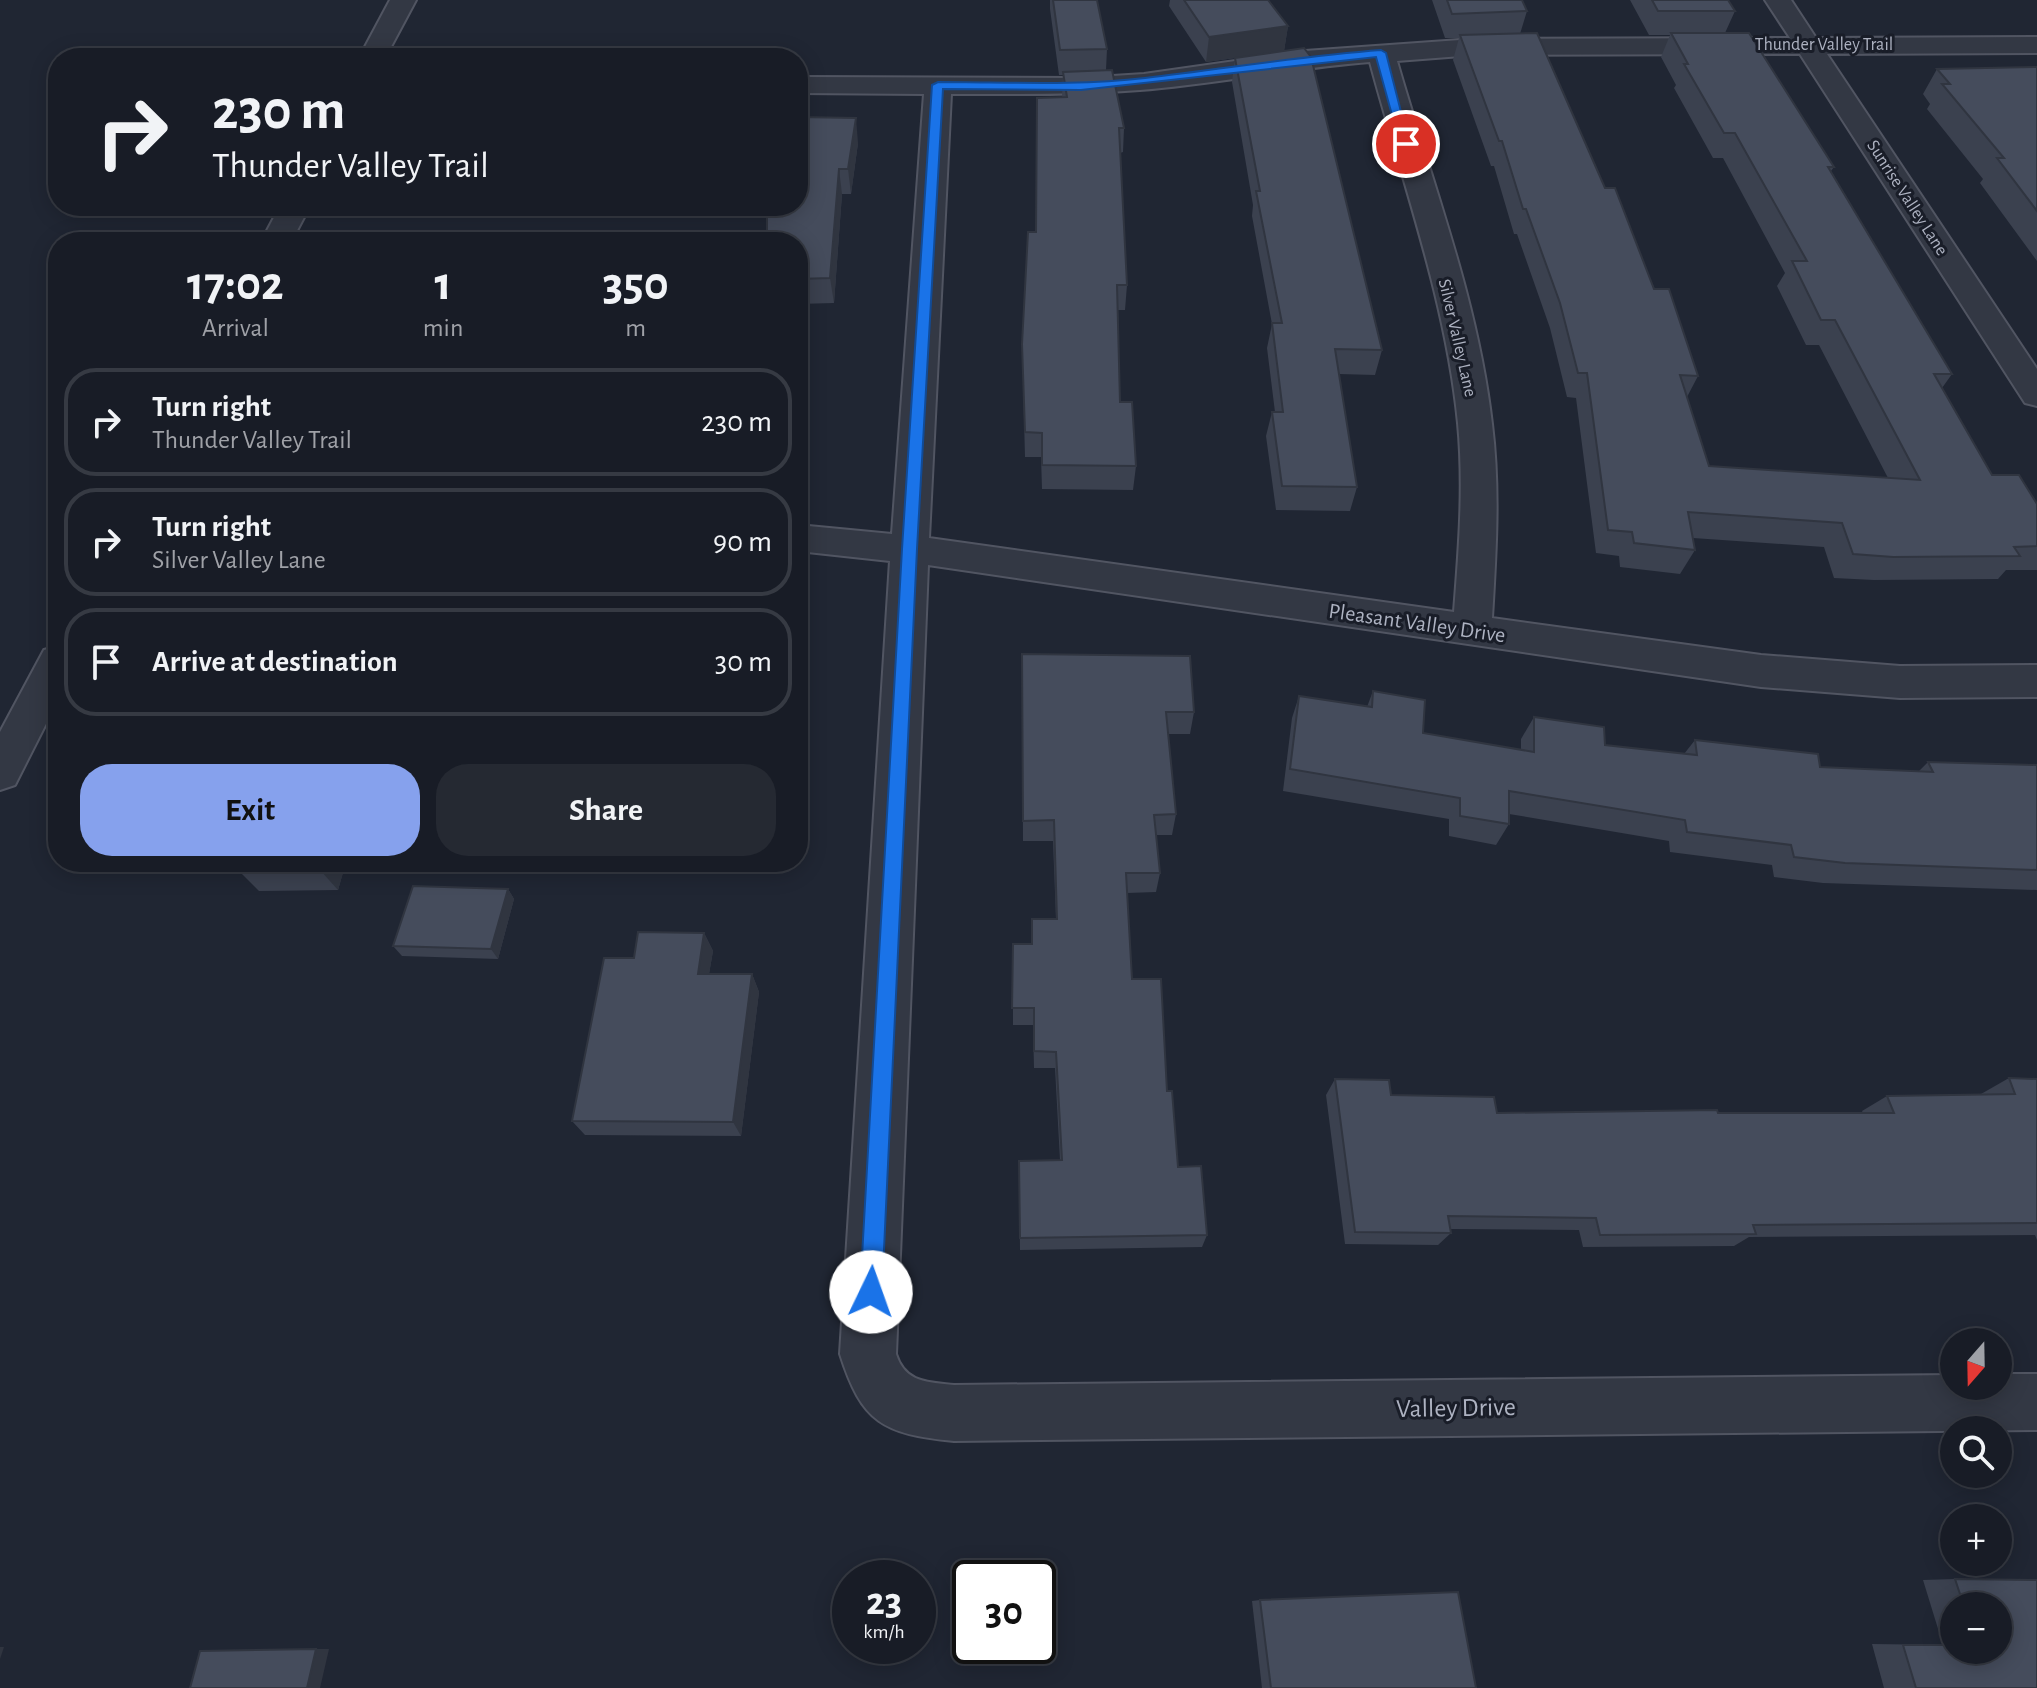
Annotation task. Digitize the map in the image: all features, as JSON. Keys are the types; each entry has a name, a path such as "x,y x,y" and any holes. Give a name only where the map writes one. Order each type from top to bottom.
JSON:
{"street":[{"path":"377,48 403,0"},
{"name":"Sunrise Valley Lane","path":"1778,0 2037,395"},
{"name":"Thunder Valley Trail","path":"808,85 1081,86 1158,80 1305,59 1474,47 2037,45"},
{"name":"Silver Valley Lane","path":"1381,53 1458,326 1471,394 1481,504 1472,631"},
{"path":"910,549 938,85"},
{"name":"Pleasant Valley Drive","path":"808,539 910,549 1761,671 1900,682 2037,681"},
{"name":"Valley Drive","path":"910,549 868,1354 880,1390 910,1409 954,1413 2037,1402"},
{"path":"0,773 48,680"}],"building":[{"path":"1053,0 1097,0 1107,49 1060,50"},
{"path":"1184,0 1268,0 1288,26 1209,37"},
{"path":"1447,0 1522,0 1527,11 1452,14"},
{"path":"1652,0 1728,0 1735,11 1658,11"},
{"path":"1537,33 1605,188 1615,188 1654,289 1669,289 1698,376 1680,375 1709,466 1920,480 1835,320 1821,320 1792,261 1807,261 1735,133 1724,133 1684,64 1688,64 1671,33 1749,33 1834,167 1828,167 1952,374 1934,374 1992,475 2019,475 2037,504 2037,546 2014,547 2020,556 1893,557 1853,554 1842,523 1688,512 1695,550 1634,543 1632,532 1608,530 1587,373 1578,373 1560,303 1460,35"},
{"path":"1304,48 1311,57 1382,350 1335,349 1357,487 1282,486 1272,412 1283,412 1272,323 1282,323 1256,191 1260,191 1235,58"},
{"path":"2037,67 2037,211 1997,158 2004,158 1942,84 1950,84 1937,69"},
{"path":"1112,70 1124,128 1119,128 1127,285 1117,285 1120,402 1132,402 1136,466 1042,465 1042,433 1025,432 1022,344 1028,232 1036,232 1037,98 1067,97 1063,72"},
{"path":"808,117 856,118 848,169 839,169 830,278 808,279 808,232 767,232 767,216 808,216"},
{"path":"1022,654 1190,656 1194,712 1166,712 1176,814 1154,815 1160,873 1126,873 1132,979 1161,979 1167,1091 1172,1091 1178,1167 1201,1166 1207,1235 1020,1238 1019,1161 1062,1160 1056,1052 1034,1051 1034,1008 1012,1008 1013,944 1032,944 1032,919 1057,919 1054,820 1023,821"},
{"path":"1373,691 1425,700 1423,733 1534,752 1534,717 1604,727 1605,745 1697,755 1695,740 1818,754 1820,767 1933,772 1928,762 2037,765 2037,870 1845,863 1794,857 1791,845 1687,832 1685,820 1509,791 1509,824 1460,816 1460,798 1290,769 1299,696 1372,707"},
{"path":"413,886 508,889 491,949 393,946"},
{"path":"638,932 704,933 698,974 752,974 733,1122 572,1121 604,958 634,958"},
{"path":"2009,1078 2037,1079 2037,1223 1753,1225 1756,1234 1600,1235 1596,1218 1448,1216 1451,1233 1355,1232 1335,1079 1389,1080 1391,1095 1494,1097 1497,1113 1717,1110 1718,1113 1894,1113 1887,1096 2015,1094"},
{"path":"1955,1579 2037,1580 2037,1688 1916,1688 1903,1645 1940,1645 1940,1664 2012,1664 2012,1592 1959,1592"},
{"path":"1458,1592 1476,1688 1271,1688 1260,1600"},
{"path":"316,1649 307,1688 190,1688 200,1651"}],"route":[{"path":"871,1292 938,85 1081,86 1144,82 1305,59 1381,53 1406,144"}]}
